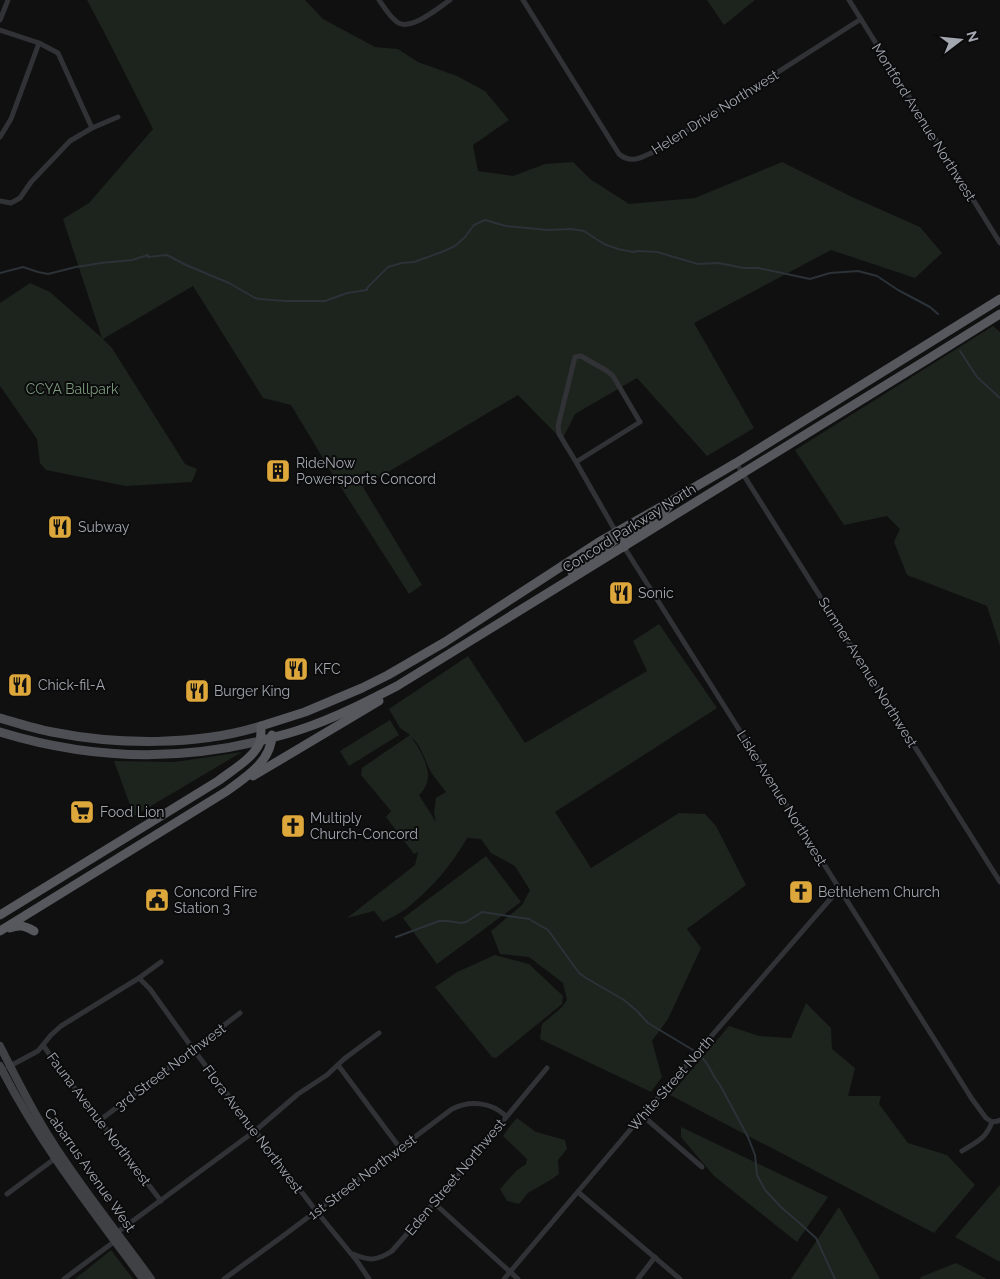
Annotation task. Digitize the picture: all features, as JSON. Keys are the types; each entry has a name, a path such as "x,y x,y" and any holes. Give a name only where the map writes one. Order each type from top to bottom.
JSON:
{"highway":[{"name":"Concord Parkway North","path":"261,726 305,712 362,688 445,642 616,532 736,463 1000,298"},
{"name":"Concord Parkway North","path":"260,741 301,730 365,703 397,686 1000,314"},
{"path":"624,547 625,539 630,534 664,512 673,500"},
{"path":"537,601 563,578 607,547 616,539 616,532"},
{"path":"474,623 482,634"},
{"path":"0,931 227,791 380,701 397,686"},
{"path":"227,791 255,770 270,749 272,723"},
{"path":"0,915 235,769 256,749 260,741 261,726"},
{"path":"134,833 142,844"},
{"path":"0,931 16,926 34,931 31,918 38,908"}],"main road":[{"path":"0,718 52,732 100,739 146,742 220,735 261,726"},
{"path":"0,732 40,743 79,750 122,754 199,751 260,741"},
{"name":"Cabarrus Avenue West","path":"0,1046 40,1122 143,1279"},
{"name":"Cabarrus Avenue West","path":"1,1069 55,1158 115,1237 151,1279"}],"street":[{"path":"0,20 8,0"},
{"path":"379,0 398,23 405,25 415,23 450,0"},
{"name":"Helen Drive Northwest","path":"522,0 619,154 631,160 639,159 653,152 861,19"},
{"name":"Montford Avenue Northwest","path":"849,0 1000,243"},
{"path":"0,30 39,43 58,53 92,128"},
{"path":"0,137 11,119 39,43"},
{"path":"0,201 11,203 20,198 31,182 70,141 92,128 118,117"},
{"path":"576,462 640,422 613,376 581,356 576,357 558,426 559,434 616,532"},
{"name":"Sumner Avenue Northwest","path":"736,463 1000,882"},
{"name":"Liske Avenue Northwest","path":"624,547 981,1112 992,1122"},
{"name":"White Street North","path":"504,1279 839,889"},
{"path":"44,1045 61,1026 139,978 161,962"},
{"name":"Flora Avenue Northwest","path":"139,978 161,1003 193,1049 369,1279"},
{"name":"3rd Street Northwest","path":"99,1121 240,1013"},
{"path":"64,1279 161,1201 255,1131 298,1094 327,1075 378,1033"},
{"name":"Fauna Avenue Northwest","path":"1,1069 36,1053 44,1045 54,1061 161,1201"},
{"path":"338,1065 400,1148"},
{"name":"Eden Street Northwest","path":"350,1253 362,1258 375,1260 384,1257 392,1251 546,1068"},
{"name":"1st Street Northwest","path":"224,1279 440,1117 461,1105 481,1104 500,1110 506,1116"},
{"path":"643,1116 702,1167"},
{"path":"962,1150 984,1137 989,1131 992,1122 1000,1120"},
{"path":"7,1194 55,1158 58,1158 76,1178"},
{"path":"578,1192 680,1279"},
{"path":"434,1203 518,1279"},
{"path":"638,1279 655,1257"},
{"path":"360,1265 362,1258"}],"green space":[{"name":"CCYA Ballpark","path":"87,0 305,0 323,19 375,47 398,49 418,62 457,76 485,91 509,120 473,145 478,171 513,176 545,164 573,162 590,179 629,204 695,198 782,162 850,196 920,227 942,253 915,278 831,250 694,323 754,428 707,456 637,378 575,414 562,440 518,395 363,487 422,585 409,594 291,405 263,398 193,286 103,339 112,348 185,464 197,469 192,482 126,486 46,470 40,463 37,439 0,386 0,303 30,283 50,292 102,338 63,219 89,203 153,129"},
{"path":"707,0 755,0 724,25"},
{"path":"993,326 1000,332 1000,646 987,606 907,575 894,542 900,529 887,516 844,525 795,450"},
{"path":"659,624 717,708 555,812 591,868 679,813 705,814 716,826 746,885 687,929 701,948 668,1019 652,1041 662,1077 651,1092 540,1039 542,1024 561,1008 567,1000 563,983 529,957 500,954 491,931 522,905 530,890 515,866 491,853 481,839 467,838 455,858 432,885 400,913 383,922 374,911 347,918 415,865 418,852 414,854 386,817 391,811 361,775 362,768 410,735 400,728 389,709 468,656 525,743 647,671 633,641","holes":["411,737 420,748 434,777 446,792 436,798 434,813 436,822 419,795 426,786 428,774 422,754"]},
{"path":"390,720 399,735 349,766 340,751"},
{"path":"242,752 134,816 114,761 175,762"},
{"path":"486,856 521,902 437,964 403,918"},
{"path":"495,955 529,964 563,996 562,1004 496,1058 492,1057 435,987 457,972"},
{"path":"806,1003 831,1028 832,1049 855,1068 848,1096 881,1096 879,1104 908,1143 947,1155 975,1185 934,1233 670,1095 729,1026 759,1036 791,1038"},
{"path":"517,1118 536,1132 565,1140 567,1149 558,1160 559,1174 528,1193 519,1204 507,1201 500,1189 517,1170 526,1164 527,1159 503,1136"},
{"path":"681,1127 828,1197 797,1242 714,1176 681,1137"},
{"path":"1000,1185 1000,1262 955,1237"},
{"path":"839,1207 880,1279 791,1279"},
{"path":"111,1250 133,1279 75,1279"},
{"path":"956,1263 987,1279 920,1279 921,1277"}],"waterway":[{"path":"0,273 23,267 48,274 76,267 132,260 148,255 148,257 167,255 229,283 255,298 285,301 325,301 347,293 367,290 388,267 414,262 455,246 474,225 485,220 506,226 584,231 604,244 618,249 633,252 657,252 698,264 718,263 744,268 758,268 810,279 830,273 858,271 877,276 930,307 938,314"},
{"path":"960,351 977,377 1000,398"},
{"path":"396,937 439,921 466,922 482,912 529,919 548,930 579,973 624,1000 648,1023 693,1050"},
{"path":"701,1057 707,1063 720,1085 748,1137 755,1155 757,1175 765,1190 816,1238 835,1279"}],"place":[{"name":"RideNow Powersports Concord","path":"278,471"},
{"name":"Subway","path":"60,527"},
{"name":"Sonic","path":"621,593"},
{"name":"KFC","path":"296,669"},
{"name":"Chick-fil-A","path":"20,685"},
{"name":"Burger King","path":"197,691"},
{"name":"Food Lion","path":"82,812"},
{"name":"Multiply Church-Concord","path":"293,826"},
{"name":"Bethlehem Church","path":"801,892"},
{"name":"Concord Fire Station 3","path":"157,900"}]}
